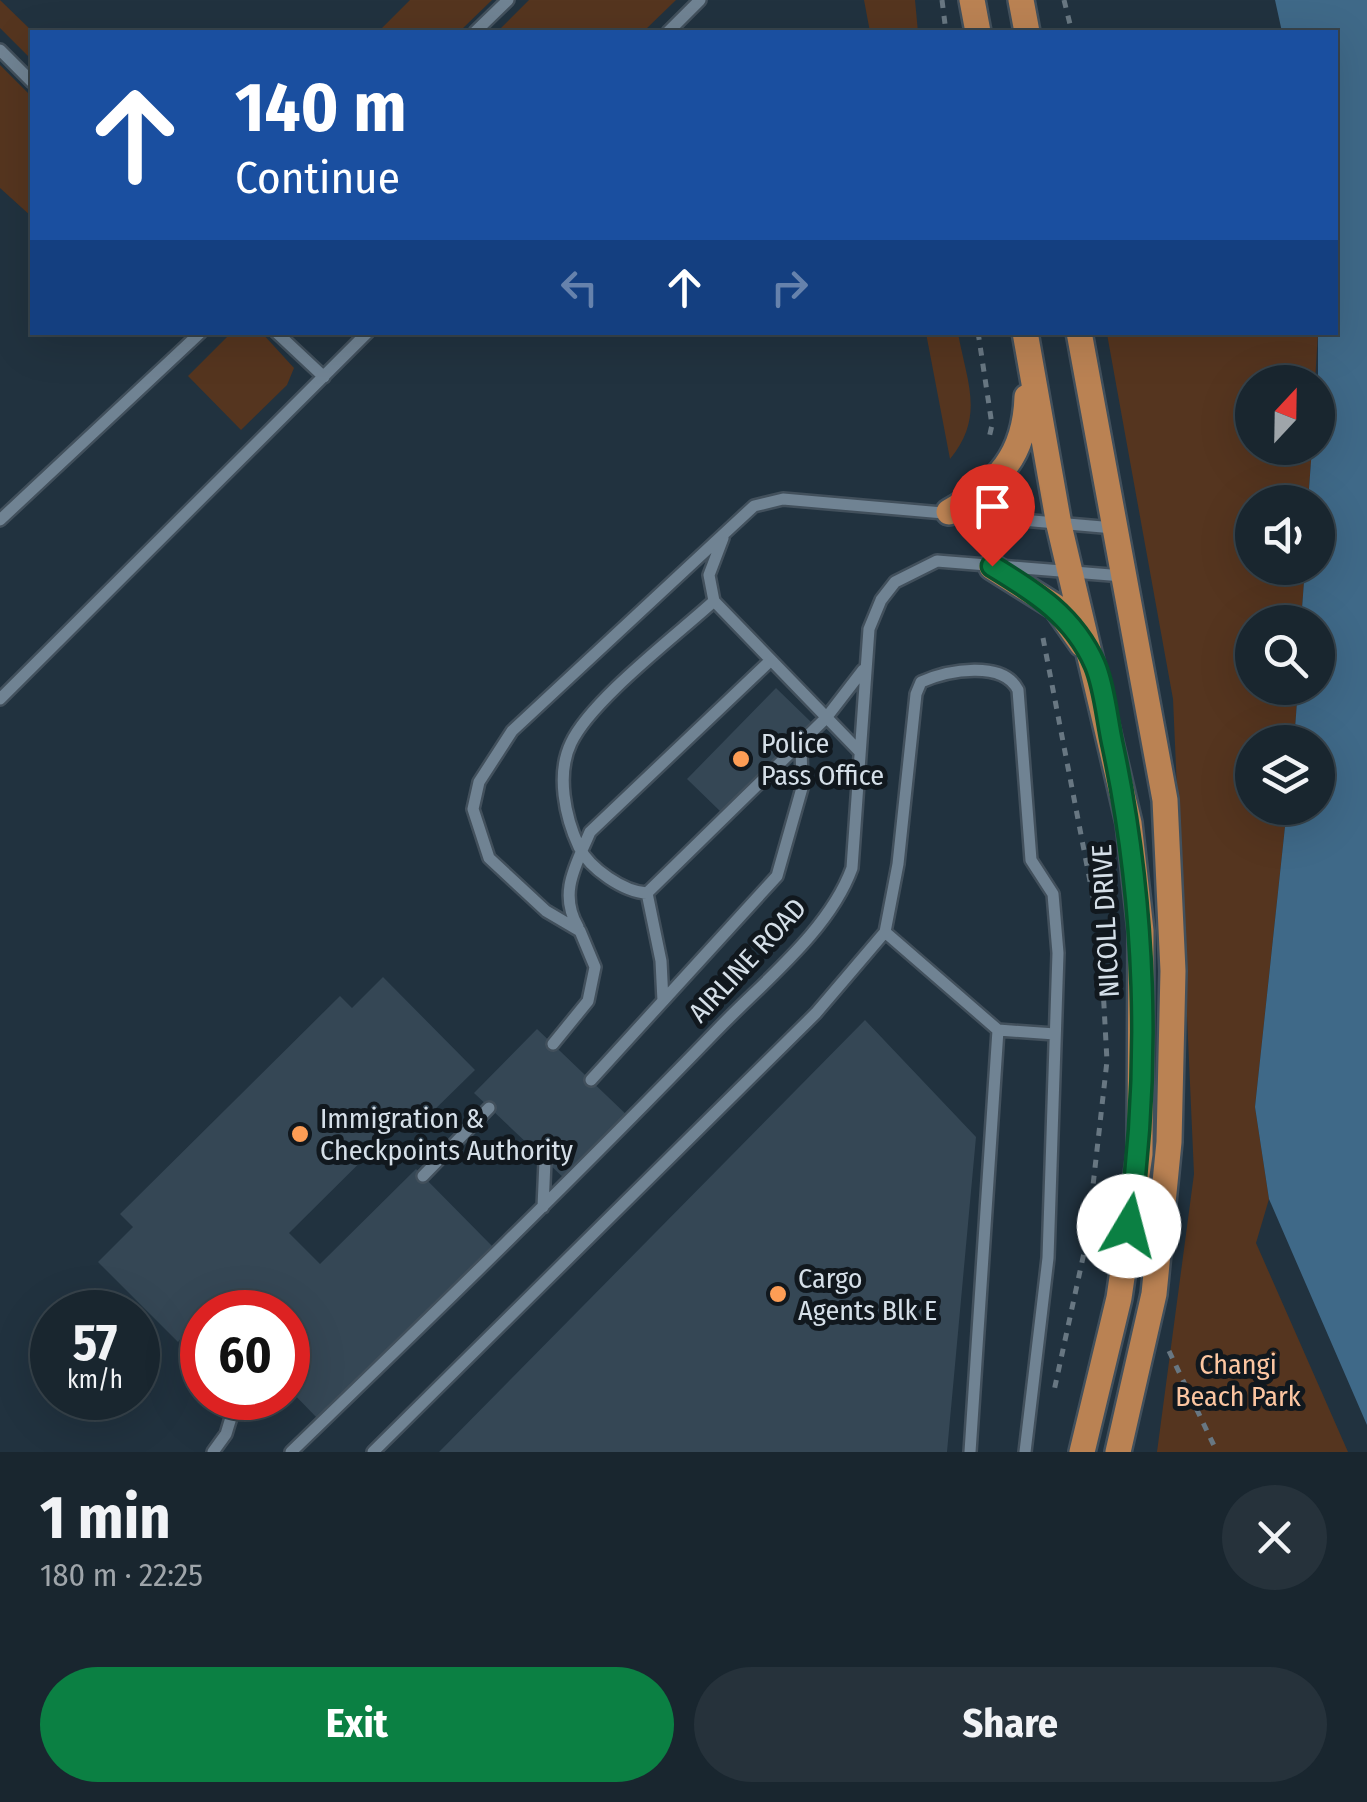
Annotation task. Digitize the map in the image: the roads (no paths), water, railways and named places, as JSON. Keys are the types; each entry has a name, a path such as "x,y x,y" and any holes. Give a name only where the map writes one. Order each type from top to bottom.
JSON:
{"main road":[{"path":"972,0 978,30"},
{"path":"1021,0 1027,30"},
{"name":"NICOLL DRIVE","path":"1025,335 1059,525 1129,822 1140,930 1140,1154 1119,1298 1082,1452"},
{"path":"1080,335 1165,800 1173,971 1170,1142 1154,1294 1118,1452"},
{"path":"948,512 980,494 1016,458 1026,425 1029,359"},
{"path":"992,566 1056,607 1095,666"}],"lane":[{"path":"477,30 508,0"},
{"path":"670,30 700,0"},
{"path":"0,50 30,80"},
{"path":"0,520 197,335"},
{"path":"279,335 324,377"},
{"path":"0,699 365,335"},
{"path":"580,931 546,911 489,858 473,809 479,782 512,731 754,506 783,498 1118,528"},
{"path":"727,531 708,576 714,601 859,751"},
{"name":"AIRLINE ROAD","path":"292,1452 544,1207 814,929 842,890 852,868 863,670 869,629 881,600 895,582 937,562 1127,577"},
{"path":"714,601 595,712 570,744 564,767 566,814 581,852 632,893 647,893 801,744 863,670"},
{"path":"552,1044 593,988 595,967 570,914 567,895 581,852 602,818 771,660"},
{"path":"373,1452 816,1014 885,932 898,864 916,694 921,682 935,676 998,671 1012,679 1018,690 1031,860 1053,894 1058,953 1048,1258 1025,1452"},
{"path":"591,1080 777,876 802,788 801,744"},
{"path":"647,893 661,961 663,1001"},
{"path":"885,932 998,1030 1055,1034"},
{"path":"970,1452 998,1030"},
{"path":"423,1176 489,1108"},
{"path":"544,1207 545,1161"},
{"path":"213,1452 230,1420"}],"water":[{"path":"1275,0 1367,0 1367,1425 1269,1199 1255,1107 1285,825 1335,825 1335,725 1295,725 1297,705 1335,705 1335,605 1302,605 1304,585 1335,585 1335,485 1309,485 1311,465 1335,465 1335,365 1318,365 1318,335 1338,335 1338,30 1282,30"}],"place":[{"name":"Police Pass Office","path":"741,759"},
{"name":"Immigration & Checkpoints Authority","path":"300,1134"},
{"name":"Cargo Agents Blk E","path":"778,1294"}],"park label":[{"name":"Changi Beach Park","path":"1238,1380"}]}
